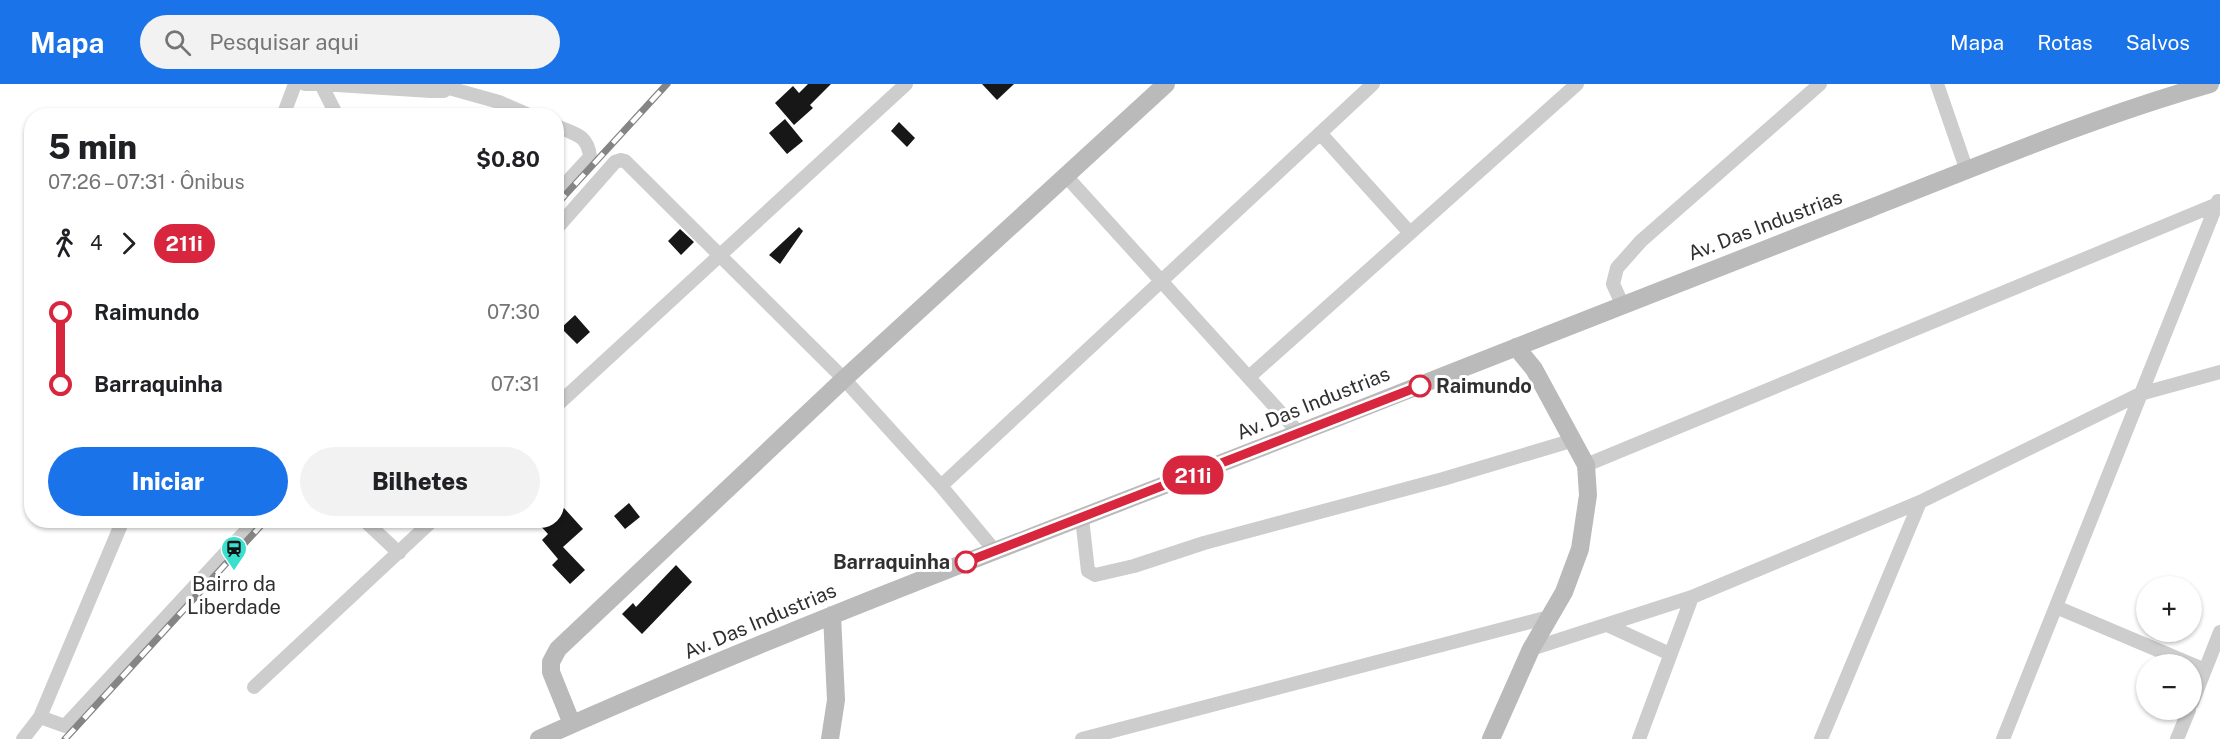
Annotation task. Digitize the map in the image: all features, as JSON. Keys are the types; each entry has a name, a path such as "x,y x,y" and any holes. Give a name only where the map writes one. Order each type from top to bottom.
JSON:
{"main road":[{"path":"572,724 550,672 551,662 558,649 843,379 1166,84"},
{"name":"Av. Das Industrias","path":"539,739 832,615 995,551 1299,434 1966,171 2102,119 2210,84"},
{"path":"1491,739 1531,649 1564,592 1580,549 1588,495 1586,465 1574,440 1534,369 1516,347"},
{"path":"830,739 836,700 832,615"}],"street":[{"path":"286,108 295,84"},
{"path":"305,84 314,84"},
{"path":"332,108 321,84 431,91 444,91 450,86 513,108"},
{"path":"564,399 906,84"},
{"path":"941,486 1373,84"},
{"path":"1249,376 1577,84"},
{"path":"1623,306 1613,284 1617,268 1641,241 1820,84"},
{"path":"1936,84 1966,171"},
{"path":"564,129 582,137 589,144 590,157 564,185"},
{"path":"1320,133 1410,233"},
{"path":"564,220 615,162 625,161 843,379 941,486 995,551"},
{"path":"1066,176 1299,434"},
{"path":"2003,739 2219,202"},
{"path":"1586,465 2219,202"},
{"path":"1531,649 1692,597 1920,502 2140,394 2220,372"},
{"path":"1082,518 1088,571 1095,575 1134,566 1225,537 1443,479 1574,440"},
{"path":"1821,739 1920,502"},
{"path":"23,739 40,717 120,528"},
{"path":"40,717 65,726 249,528"},
{"path":"372,528 399,553"},
{"path":"254,687 425,528"},
{"path":"1638,739 1692,597"},
{"path":"2056,608 2205,670"},
{"path":"1083,739 1549,617"},
{"path":"1607,625 1670,654"},
{"path":"2202,678 2220,632"},
{"path":"2177,739 2185,720"}],"building":[{"path":"808,84 831,84 810,105 813,108 794,125 775,103 793,86 799,93"},
{"path":"982,84 1014,84 997,100"},
{"path":"785,119 803,141 787,154 769,133"},
{"path":"899,122 915,138 907,147 891,131"},
{"path":"799,227 803,231 780,264 769,255"},
{"path":"680,229 694,242 681,255 668,241"},
{"path":"575,315 590,332 577,344 564,331 564,325"},
{"path":"629,503 640,517 625,529 614,516"},
{"path":"564,508 583,529 563,547 585,570 570,584 552,565 558,559 542,540 548,534 542,528 564,528"},
{"path":"676,565 692,582 642,634 622,614 633,603 636,607"}],"railway":[{"path":"564,196 667,84"},
{"path":"65,739 259,528"}],"bus line":[{"name":"211i","path":"966,562 1420,386"}],"place":[{"name":"Raimundo","path":"1420,386"},
{"name":"Barraquinha","path":"966,562"},
{"name":"Bairro da Liberdade","path":"234,572"}]}
